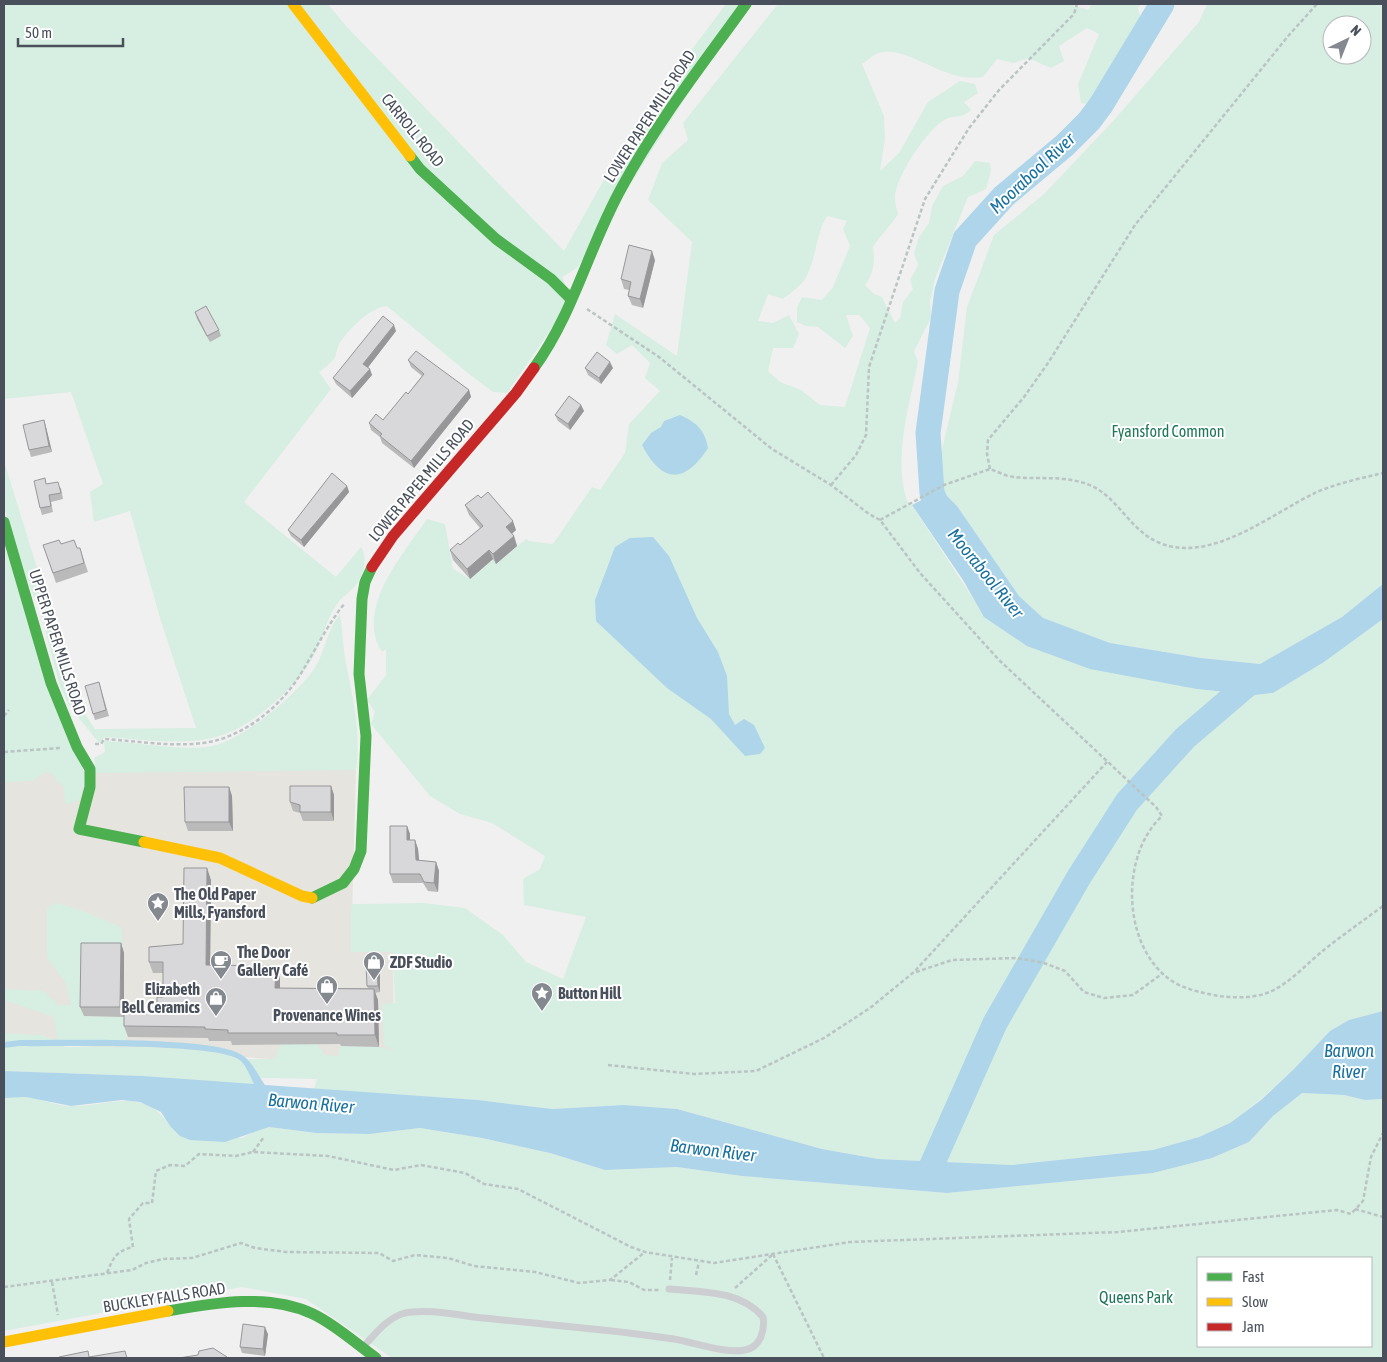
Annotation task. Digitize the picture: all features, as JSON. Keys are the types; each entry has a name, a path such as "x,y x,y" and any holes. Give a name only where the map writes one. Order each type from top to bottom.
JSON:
{"street":[{"name":"CARROLL ROAD","path":"293,4 420,169 496,238 551,279 571,299"},
{"name":"LOWER PAPER MILLS ROAD","path":"90,770 90,787 79,829 220,858 296,895 312,898 343,883 354,869 361,851 366,736 360,674 362,599 365,582 374,562 392,536 516,393 544,354 565,316 620,188 659,125 746,4"},
{"name":"UPPER PAPER MILLS ROAD","path":"4,522 51,682 77,747 90,770"},
{"name":"BUCKLEY FALLS ROAD","path":"4,1342 192,1306 245,1302 292,1307 310,1313 376,1358"}],"lane":[{"path":"362,1349 393,1318 406,1313 422,1313 664,1338 745,1350 754,1346 763,1332 763,1317 758,1311 728,1294 669,1290"}],"path":[{"path":"830,485 856,456 866,435 869,367 925,199 969,128 999,90 1074,14 1077,4"},
{"path":"990,469 987,454 988,440 1048,363 1136,225 1289,35 1317,4"},
{"path":"571,299 659,357 772,449 830,485 868,514 880,520 920,573 999,660 1156,807 1162,816 1151,826 1135,860 1132,900 1142,943 1163,973 1180,985 1207,994 1228,997 1264,994 1275,989 1383,906"},
{"path":"880,520 944,485 990,469 1008,476 1064,478 1089,485 1106,494 1142,534 1160,543 1184,549 1218,543 1319,492 1383,473"},
{"path":"4,752 101,744 104,739 202,743 220,740 241,730 261,717 283,696 299,676 346,602"},
{"path":"4,716 9,710"},
{"path":"608,1065 694,1074 756,1071 824,1038 870,1008 914,972 1107,762"},
{"path":"914,972 952,960 1017,958 1044,963 1065,971 1084,992 1104,998 1133,995 1163,973"},
{"path":"107,1273 113,1257 121,1250 133,1247 129,1219 143,1203 152,1203 156,1171 170,1166 185,1166 198,1154 236,1156 253,1152 328,1156 394,1170 421,1165 465,1173 484,1184 518,1189 631,1247 645,1252 699,1262 723,1262 850,1242 1118,1232 1337,1210 1350,1214 1364,1201 1371,1157 1383,1133"},
{"path":"253,1152 264,1137"},
{"path":"1355,1209 1383,1217"},
{"path":"4,1288 132,1270 146,1263 163,1259 192,1258 241,1243 255,1248 286,1252 379,1253 394,1261 415,1255 448,1258 474,1266 535,1272 579,1282 610,1280 629,1282 644,1290 669,1290 672,1257"},
{"path":"610,1280 645,1252"},
{"path":"728,1294 773,1254"},
{"path":"773,1254 824,1358"},
{"path":"696,1275 699,1262"},
{"path":"52,1282 62,1331"}],"shaded area":[{"path":"356,770 351,952 393,952 394,1063 284,1060 4,1041 4,772"}],"green space":[{"path":"4,4 328,4 346,26 564,251 633,128 726,4 745,4 577,268 562,277 569,294 556,322 507,393 493,392 387,306 367,315 343,338 334,359 319,372 331,389 244,502 336,577 361,547 365,561 363,571 356,585 337,604 329,618 318,648 310,662 292,685 269,707 242,726 216,737 203,740 176,741 105,737 99,743 70,707 60,686 38,603 47,602 81,708 95,729 196,728 160,618 130,511 94,522 90,492 103,484 71,392 4,399"},
{"path":"778,4 1070,4 1088,10 1092,4 1141,4 1138,8 1143,29 1095,105 1081,103 1078,84 1099,34 1087,28 1059,46 1064,61 1051,68 1028,58 1014,63 997,59 983,77 969,78 954,75 902,54 890,52 878,53 862,64 884,116 885,138 880,171 899,153 928,102 960,81 975,84 978,93 964,102 971,110 964,115 946,119 939,124 930,132 913,155 896,190 895,201 898,214 873,247 873,267 865,285 874,294 882,297 895,323 900,318 903,302 913,289 910,280 918,265 914,253 919,237 929,223 932,206 943,186 963,176 975,161 990,163 991,171 986,189 968,197 935,279 930,302 931,318 914,351 918,362 907,414 902,450 903,484 907,501 911,504 986,618 1197,689 1255,695 1273,693 1324,662 1383,619 1383,1011 1349,1020 1330,1031 1295,1068 1261,1099 1230,1123 1199,1137 1153,1150 1012,1165 878,1159 822,1149 677,1109 624,1105 552,1109 478,1100 314,1089 317,1079 260,1078 246,1059 274,1059 281,1044 317,1044 325,1055 338,1056 341,1046 379,1047 396,1052 384,1045 382,1004 395,1003 393,952 351,952 351,906 353,904 424,903 465,908 503,935 526,962 563,979 586,917 524,905 523,879 540,869 545,856 492,823 460,814 430,796 371,724 375,712 367,700 386,675 386,649 382,652 375,635 374,618 385,582 427,519 445,524 453,569 470,579 486,565 490,556 497,563 526,539 553,544 592,487 600,490 625,453 629,424 660,391 645,378 650,363 632,345 617,354 606,345 615,314 677,356 692,242 648,200 662,163 688,140 683,123","holes":["827,216 847,221 843,229 850,246 833,287 822,300 802,297 797,308 797,322 806,326 818,327 845,348 853,336 846,315 859,315 870,328 845,407 820,405 801,390 780,382 768,371 773,348 793,348 799,334 789,315 773,323 758,321 768,294 783,299 804,281 811,266 823,223"]},
{"name":"Fyansford Common","path":"1207,4 1383,4 1383,584 1342,617 1260,664 1201,658 1110,643 1043,619 1019,596 957,506 941,490 939,462 958,382 967,307 994,235 1044,194 1115,119 1199,22"},
{"path":"4,461 46,597 34,597 20,560 4,507"},
{"path":"4,521 86,779 79,801 65,804 64,788 50,772 46,772 32,781 4,782"},
{"path":"340,614 356,719 358,745 356,770 96,773 94,758 105,752 104,741 194,748 207,747 220,744 250,728 266,717 306,680 318,663 332,627"},
{"path":"57,903 83,911 121,927 124,953 84,1016 129,1017 126,1042 74,1041 64,1047 129,1047 210,1052 241,1061 255,1085 143,1076 4,1071 4,1033 41,1035 57,1040 54,1017 4,1000 4,989 44,991 58,1005 71,1005 66,983 47,958 47,908"},
{"name":"Queens Park","path":"1301,1093 1344,1095 1365,1100 1383,1099 1383,1358 392,1358 306,1299 242,1287 4,1331 4,1098 27,1097 72,1106 126,1101 138,1102 149,1106 160,1114 170,1126 242,1138 261,1128 269,1127 316,1133 369,1134 420,1128 482,1138 550,1153 605,1170 677,1167 742,1176 947,1193 1153,1173 1212,1158 1249,1142 1273,1116"}],"water":[{"path":"680,415 699,427 705,436 708,448 691,468 674,475 666,473 658,467 642,445 651,433 661,427 664,421"},
{"path":"941,490 957,506 1019,596 1043,618 1110,643 1201,658 1260,664 1342,617 1383,584 1383,619 1324,662 1273,693 1255,695 1197,689 1090,669 1027,646 984,617 963,580 912,505"},
{"path":"653,537 669,556 697,618 718,652 727,676 729,714 735,725 744,719 754,725 765,748 760,754 745,756 711,719 667,688 596,621 595,600 615,547 630,538"},
{"name":"Barwon River","path":"1383,1011 1383,1099 1365,1100 1344,1095 1302,1093 1273,1116 1249,1142 1212,1158 1153,1173 947,1193 742,1176 677,1167 605,1170 550,1153 482,1138 420,1128 369,1134 316,1133 269,1127 225,1142 190,1140 180,1136 170,1126 161,1112 140,1102 122,1100 71,1106 26,1097 4,1098 4,1071 143,1076 254,1084 241,1061 227,1055 203,1051 100,1046 19,1046 4,1048 4,1042 20,1040 136,1040 171,1042 227,1049 242,1055 252,1065 265,1085 478,1100 552,1109 624,1105 677,1109 822,1149 878,1159 1012,1165 1153,1150 1199,1137 1230,1123 1261,1100 1330,1031 1349,1020"}],"building":[{"path":"629,245 652,251 640,299 628,296 631,282 621,279"},
{"path":"206,306 219,330 207,336 195,312"},
{"path":"383,316 394,325 363,364 370,369 350,391 333,378"},
{"path":"416,351 469,390 411,461 380,436 382,434 369,423 376,414 383,420 424,374 408,360"},
{"path":"597,352 610,362 599,378 585,368"},
{"path":"569,396 581,405 568,424 555,415"},
{"path":"44,420 49,446 29,450 23,425"},
{"path":"332,473 347,486 301,540 288,530"},
{"path":"45,478 46,484 58,482 61,493 49,495 51,506 40,508 34,481"},
{"path":"488,492 513,521 506,527 514,536 493,554 489,550 467,569 450,550 458,543 460,545 483,526 465,505 478,495 481,498"},
{"path":"59,540 61,544 74,540 77,548 80,548 84,563 53,573 43,545"},
{"path":"99,682 106,710 93,714 85,686"},
{"path":"290,786 331,786 331,812 300,812 300,805 290,802"},
{"path":"184,787 229,787 229,822 185,822"},
{"path":"390,826 407,826 407,840 415,840 416,860 436,862 434,883 424,882 420,874 390,874"},
{"path":"184,868 207,868 206,965 276,966 275,988 374,989 375,1035 228,1033 228,1030 205,1029 205,1027 124,1026 124,1010 157,1011 157,997 163,997 163,962 149,962 149,947 183,944"},
{"path":"81,943 121,943 120,1007 80,1007"},
{"path":"366,964 377,964 378,986 367,986"},
{"path":"243,1324 265,1327 263,1349 240,1347"},
{"path":"213,1348 227,1358 179,1358 198,1355 199,1351"},
{"path":"88,1351 89,1357 125,1351 127,1358 59,1358"}],"waterway":[{"name":"Moorabool River","path":"945,524 932,493 928,433 947,291 965,239 1004,196 1065,145 1089,121 1101,105 1162,4"},
{"path":"927,1176 995,1023 1079,877 1127,802 1185,738 1254,679"}],"traffic: fast":[{"path":"534,368 560,325 610,209 622,187 650,139 746,4"},
{"path":"410,156 420,169 496,239 551,279 571,299"},
{"path":"4,522 51,683 77,747 90,769 90,787 79,829 144,842"},
{"path":"312,898 343,883 354,869 361,851 366,736 359,674 362,599 365,582 372,567"},
{"path":"168,1311 204,1305 241,1302 260,1302 296,1308 330,1323 376,1358"}],"traffic: slow":[{"path":"293,4 410,156"},
{"path":"144,842 220,858 302,896 312,898"},
{"path":"4,1342 168,1311"}],"traffic: jam":[{"path":"372,567 393,536 516,393 534,368"}],"place":[{"name":"The Old Paper Mills, Fyansford","path":"158,922"},
{"name":"The Door Gallery Café","path":"221,980"},
{"name":"ZDF Studio","path":"374,981"},
{"name":"Provenance Wines","path":"327,1005"},
{"name":"Button Hill","path":"542,1012"},
{"name":"Elizabeth Bell Ceramics","path":"216,1017"}]}
